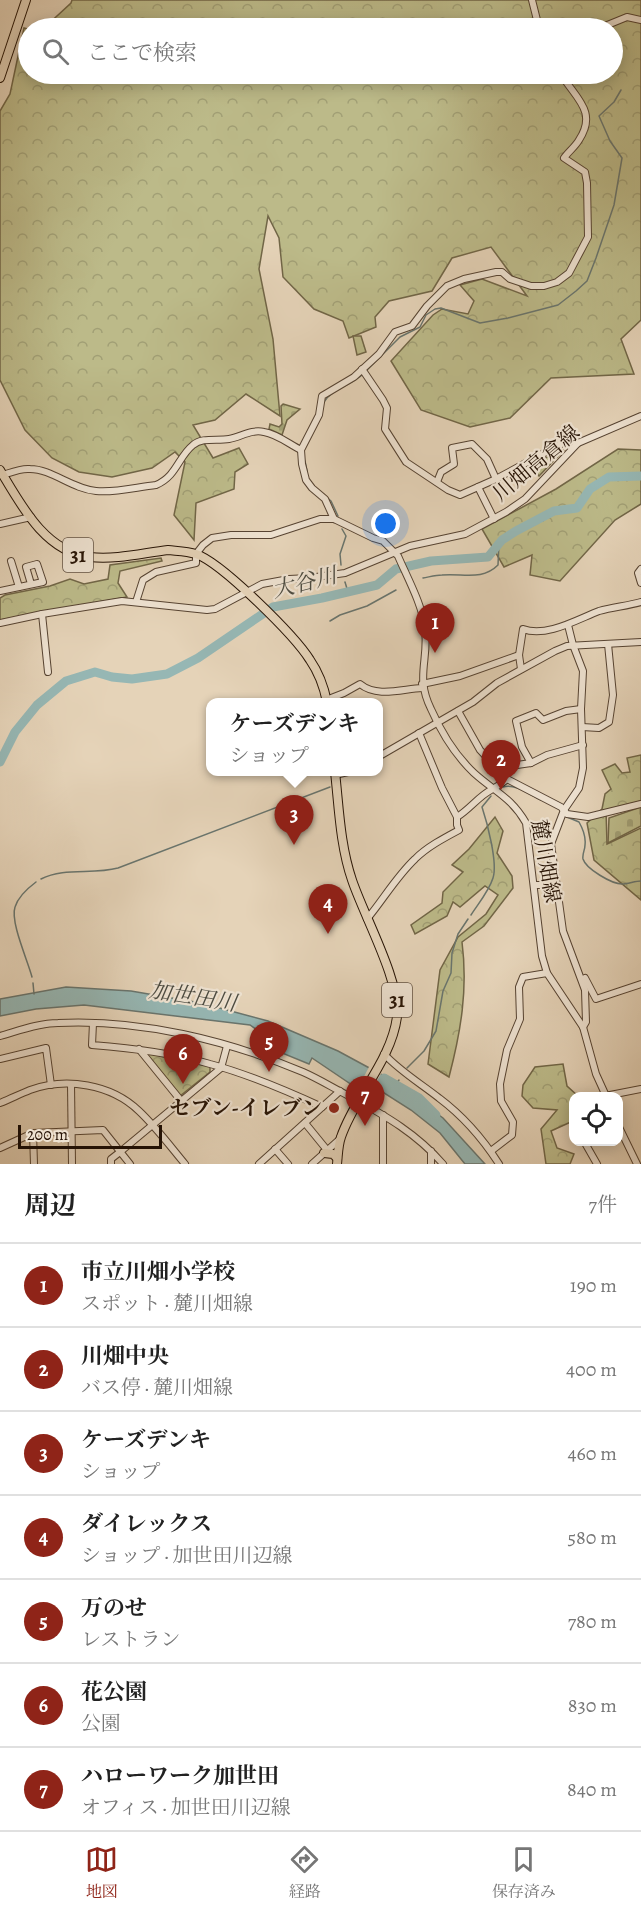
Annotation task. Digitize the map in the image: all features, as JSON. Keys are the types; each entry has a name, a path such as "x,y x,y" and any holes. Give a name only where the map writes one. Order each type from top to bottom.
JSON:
{"main road":[{"path":"20,18 26,0"},
{"path":"0,78 18,24"},
{"name":"31","path":"2,472 44,534 57,545 81,556 111,557 168,550 196,554 223,571 304,650 319,676 326,698"},
{"name":"31","path":"335,776 351,879 393,984 397,1004 396,1025 384,1054 340,1139 337,1161"},
{"path":"326,1152 333,1154 337,1161"}],"street":[{"path":"532,0 536,18"},
{"path":"623,19 627,17 641,21"},
{"path":"334,519 325,499 306,480 301,450 319,415 322,396 364,371 395,332 412,326 427,306 447,286 464,279 502,272 510,279 531,286 544,286 550,285 569,273 574,266 588,237 587,183 585,172 566,160 564,156 585,132 588,117 583,105 568,84"},
{"path":"364,371 387,408 385,429 406,462 448,490 460,495 496,479 570,439 578,443"},
{"name":"川畑高倉線","path":"0,623 122,601 215,609 248,594 262,584 345,573 423,543 465,534 494,519 525,499 578,443 641,416"},
{"path":"2,472 38,469 73,485 102,492 156,485 163,482 192,446 204,440 230,439 256,430 273,434 301,450"},
{"path":"437,482 441,472 454,464 452,448 472,444 487,459 496,479"},
{"path":"478,487 494,519"},
{"path":"0,524 31,518"},
{"path":"136,602 143,580 156,572 196,563 196,554 212,538 231,535 271,535 320,519 334,519 383,541 396,554"},
{"name":"麓川畑線","path":"396,554 425,627 422,686 437,722 457,756 477,775 496,788 519,811 526,823 542,956 547,973 583,1027 596,1074 604,1092"},
{"path":"11,561 19,586"},
{"path":"641,569 638,573 641,583"},
{"path":"0,591 31,584"},
{"path":"521,669 519,655 523,629 539,631 568,625 607,609 641,602"},
{"path":"42,614 48,672"},
{"path":"568,625 583,671 581,709 583,768 579,788 562,813 551,844 563,932 567,945 596,999 641,984"},
{"path":"383,754 458,711 497,683 555,651 573,645 641,642"},
{"path":"582,727 599,728 609,722 613,695 608,644"},
{"path":"333,698 360,684 366,689 382,692 422,686 460,676 519,655"},
{"path":"531,763 518,734 516,721 536,713 543,720 566,711 581,709"},
{"path":"458,711 480,750 507,779 562,813 588,817 641,804"},
{"path":"367,920 378,903 416,858 440,840 459,830 457,817 419,733"},
{"path":"502,772 517,765 531,763 548,755 583,745"},
{"path":"457,817 507,779"},
{"path":"534,885 558,885"},
{"path":"578,967 585,990 586,1022 583,1027"},
{"path":"491,1151 512,1135 513,1122 501,1101 500,1084 507,1050 520,1019 519,987 523,976 547,973"},
{"path":"0,1036 55,1023 93,1023 160,1031 227,1046 305,1072 360,1099 418,1138 443,1164"},
{"path":"93,1023 92,1045 139,1049 212,1064 251,1077 322,1107"},
{"path":"111,1164 111,1160 120,1152 221,1068 227,1046"},
{"path":"0,1059 46,1048 51,1085"},
{"path":"139,1049 182,1102"},
{"path":"384,1054 400,1070 440,1099 460,1117 491,1151 499,1164"},
{"path":"71,1084 72,1164"},
{"path":"0,1103 30,1090 51,1085 89,1085 115,1095 138,1110 184,1164"},
{"path":"623,1093 641,1089"},
{"path":"259,1164 340,1091"},
{"path":"383,1115 383,1164"},
{"path":"305,1123 326,1152"},
{"path":"0,1148 33,1133 103,1130 130,1164"},
{"path":"33,1133 34,1164"},
{"path":"623,1135 637,1164"},
{"path":"312,1164 340,1139"},
{"path":"587,1146 597,1164"},
{"path":"275,1149 288,1164"},
{"path":"431,1150 431,1164"}],"green space":[{"path":"72,0 641,0 641,320 621,339 634,374 551,378 510,418 470,427 421,410 391,361 433,315 442,309 468,314 474,301 460,285 482,279 527,296 491,247 452,258 432,291 389,301 375,317 376,327 349,338 343,321 314,309 283,277 279,238 268,216 259,269 273,339 280,416 246,394 215,420 193,425 213,458 239,448 248,464 235,472 234,489 196,503 194,540 174,515 185,462 175,452 152,468 112,477 79,472 52,458 25,430 0,380 0,111 10,94 18,56 18,84 623,84 623,18 55,18"},
{"path":"353,336 361,336 366,352 357,355"},
{"path":"283,404 300,409 287,420 282,435 269,429 270,424 279,427 282,424 281,406"},
{"path":"618,449 641,450 641,504 615,520 560,581 530,575 532,555 504,567 482,529 556,489"},
{"path":"564,450 539,476 531,464"},
{"path":"161,558 162,561 120,571 118,583 127,597 0,620 0,598 5,595 50,586 70,579 84,584 108,579 110,565"},
{"path":"641,755 641,801 606,810 607,844 641,828 641,900 594,860 587,823 602,809 605,794 611,789 602,770 615,764 622,773 630,772 627,758"},
{"path":"641,807 641,826 608,843 609,818"},
{"path":"495,817 503,831 497,853 512,876 513,888 484,926 462,942 464,993 457,1043 449,1077 428,1064 440,970 458,937 486,914 498,895 485,886 460,907 453,902 447,916 415,934 411,925 442,903 443,892 463,872 452,865 469,849"},
{"path":"147,1053 210,1066 210,1072 180,1096 146,1055"},
{"path":"563,1064 567,1086 574,1092 569,1092 569,1123 551,1131 557,1148 574,1154 570,1164 546,1164 541,1129 557,1110 533,1108 522,1096 523,1085 535,1067"}],"water":[{"path":"66,987 131,991 201,1003 268,1021 338,1051 386,1077 443,1118 485,1164 465,1164 440,1133 411,1110 378,1089 361,1091 312,1058 309,1064 282,1053 278,1045 250,1025 84,1005 36,1009 0,1016 0,999"}],"pier":[{"path":"370,1065 382,1072 370,1093 356,1092"}],"waterway":[{"path":"367,370 400,337 420,327 426,315 435,309 441,308 480,323 508,318 558,305 587,281 614,205 622,158 610,141 599,116 614,102 621,90"},
{"path":"324,402 332,394 363,374"},
{"path":"305,461 307,471"},
{"name":"大谷川","path":"0,762 15,732 37,705 66,681 95,672 132,679 167,674 198,658 273,607 377,585 396,569 431,561 488,557 502,540 516,531 554,511 577,508 590,489 609,477 641,476"},
{"path":"316,488 331,501 338,516"},
{"path":"341,565 340,554 346,536 342,529"},
{"path":"423,578 440,575 479,575 492,570 498,565 499,543"},
{"path":"345,582 348,592"},
{"path":"330,621 340,615 367,606 396,590"},
{"path":"41,879 60,873 118,868 330,787"},
{"path":"503,787 517,788 541,800"},
{"path":"471,915 493,878 494,863 491,843 482,807 491,796"},
{"path":"567,817 579,822 582,827 585,836 583,859 589,867 612,882 624,884 641,881"},
{"path":"32,977 17,932 14,914 18,900 36,882"},
{"path":"407,1068 424,1051 436,1031 443,991 451,973 452,953 458,934 468,919"},
{"path":"33,983 34,994"},
{"name":"加世田川","path":"384,1078 419,1098 436,1115"},
{"name":"加世田川","path":"396,1084 399,1080"}],"place":[{"name":"市立川畑小学校","path":"435,653"},
{"name":"川畑中央","path":"501,790"},
{"name":"ケーズデンキ","path":"294,845"},
{"name":"ダイレックス","path":"328,934"},
{"name":"万のせ","path":"269,1072"},
{"name":"花公園","path":"183,1084"},
{"name":"セブン-イレブン","path":"334,1108"},
{"name":"ハローワーク加世田","path":"365,1126"}]}
